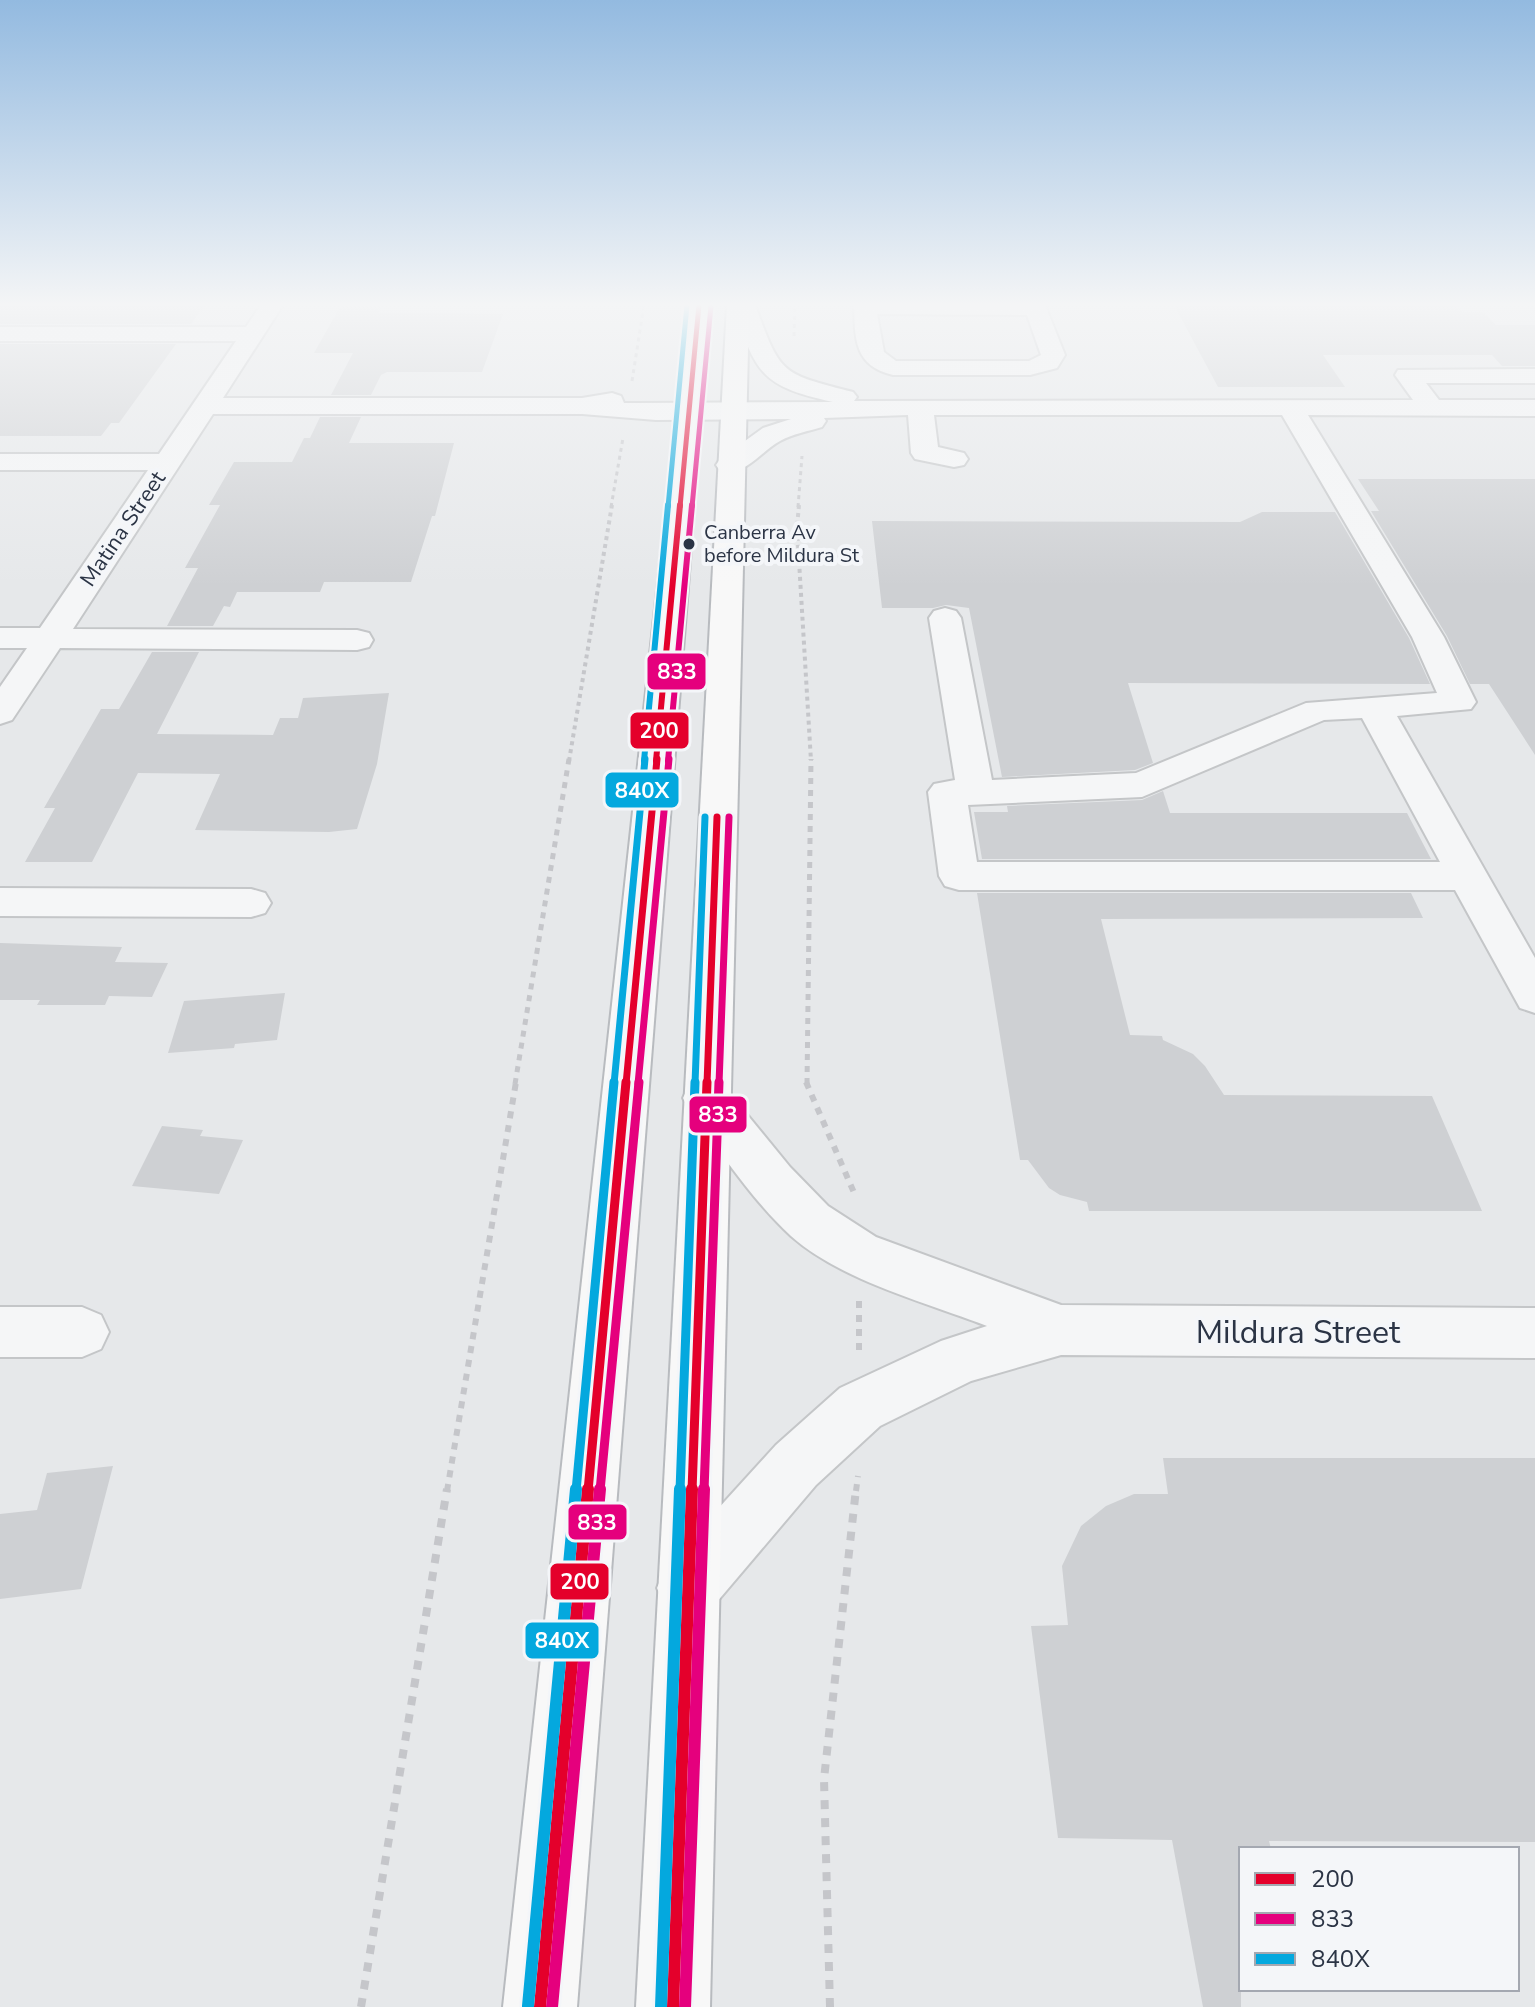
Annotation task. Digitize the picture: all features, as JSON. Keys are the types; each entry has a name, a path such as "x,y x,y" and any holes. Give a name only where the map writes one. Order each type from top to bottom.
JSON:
{"highway":[{"path":"673,2007 730,465 710,399"},
{"path":"540,2007 713,399"}],"street":[{"name":"Matina Street","path":"0,713 209,399"},
{"path":"856,399 890,407"},
{"path":"1046,399 1050,407"},
{"path":"1425,399 1431,407"},
{"path":"204,406 711,406 829,412 890,407 1050,407 1203,418 1290,407 1535,408"},
{"path":"730,465 772,434 802,423 890,407"},
{"path":"920,407 925,453 954,459"},
{"path":"1290,407 1428,637 1459,702 1318,710 1142,785 947,792 959,876 1467,876"},
{"path":"0,462 168,462"},
{"path":"945,618 976,793"},
{"path":"0,638 357,640"},
{"path":"1374,707 1535,997"},
{"path":"0,902 251,903"},
{"name":"Mildura Street","path":"706,1098 773,1182 801,1211 858,1253 1061,1330"},
{"name":"Mildura Street","path":"688,1588 796,1465 860,1407 960,1359 1061,1330 1535,1333"},
{"path":"0,1332 82,1332"}],"path":[{"path":"361,2007 630,399"},
{"path":"802,450 797,527 811,745 806,1081 858,1203 860,1460 824,1779 830,2007"}],"building":[{"path":"0,399 137,399 119,423 111,423 101,436 0,436"},
{"path":"320,417 361,417 349,443 454,443 435,516 432,516 411,582 324,582 320,592 237,592 230,607 224,606 213,626 167,626 198,568 185,568 220,505 209,505 234,462 292,462 304,438 310,438"},
{"path":"1358,479 1535,479 1535,755 1489,684 1470,684 1447,636 1371,511 1379,511"},
{"path":"1262,512 1335,512 1409,638 1430,684 1128,683 1153,763 1135,770 1002,777 969,608 946,605 882,608 872,521 1240,522"},
{"path":"152,652 199,652 157,734 273,735 280,718 298,718 303,698 389,693 377,764 357,829 329,832 195,830 220,774 138,773 92,862 25,862 55,808 44,808 101,709 119,709"},
{"path":"1163,791 1170,813 1407,813 1431,859 982,859 974,812 1008,812 1007,806 1142,800"},
{"path":"977,893 1411,893 1423,918 1101,919 1130,1035 1162,1036 1163,1040 1193,1054 1224,1095 1432,1096 1482,1211 1089,1211 1087,1202 1060,1195 1049,1188 1028,1160 1020,1160"},
{"path":"0,943 122,947 115,962 168,963 152,997 109,996 105,1005 37,1005 40,1000 0,1000"},
{"path":"285,993 277,1040 235,1044 234,1048 168,1053 184,1001"},
{"path":"162,1126 203,1130 200,1136 243,1140 219,1194 132,1186"},
{"path":"1163,1458 1535,1458 1535,1842 1269,1841 1270,1847 1239,1847 1241,2007 1203,2007 1172,1840 1058,1838 1031,1626 1068,1625 1062,1566 1081,1526 1106,1506 1134,1494 1168,1494"},
{"path":"113,1466 81,1589 0,1599 0,1514 37,1510 47,1473"}],"transit line":[{"name":"840X","path":"528,2006 678,399"},
{"name":"200","path":"540,2007 690,399"},
{"name":"833","path":"552,2007 702,399"},
{"name":"840X","path":"661,2007 705,817"},
{"name":"200","path":"673,2007 717,817"},
{"name":"833","path":"685,2007 729,817"}],"place":[{"name":"Canberra Av before Mildura St","path":"689,544"}]}
